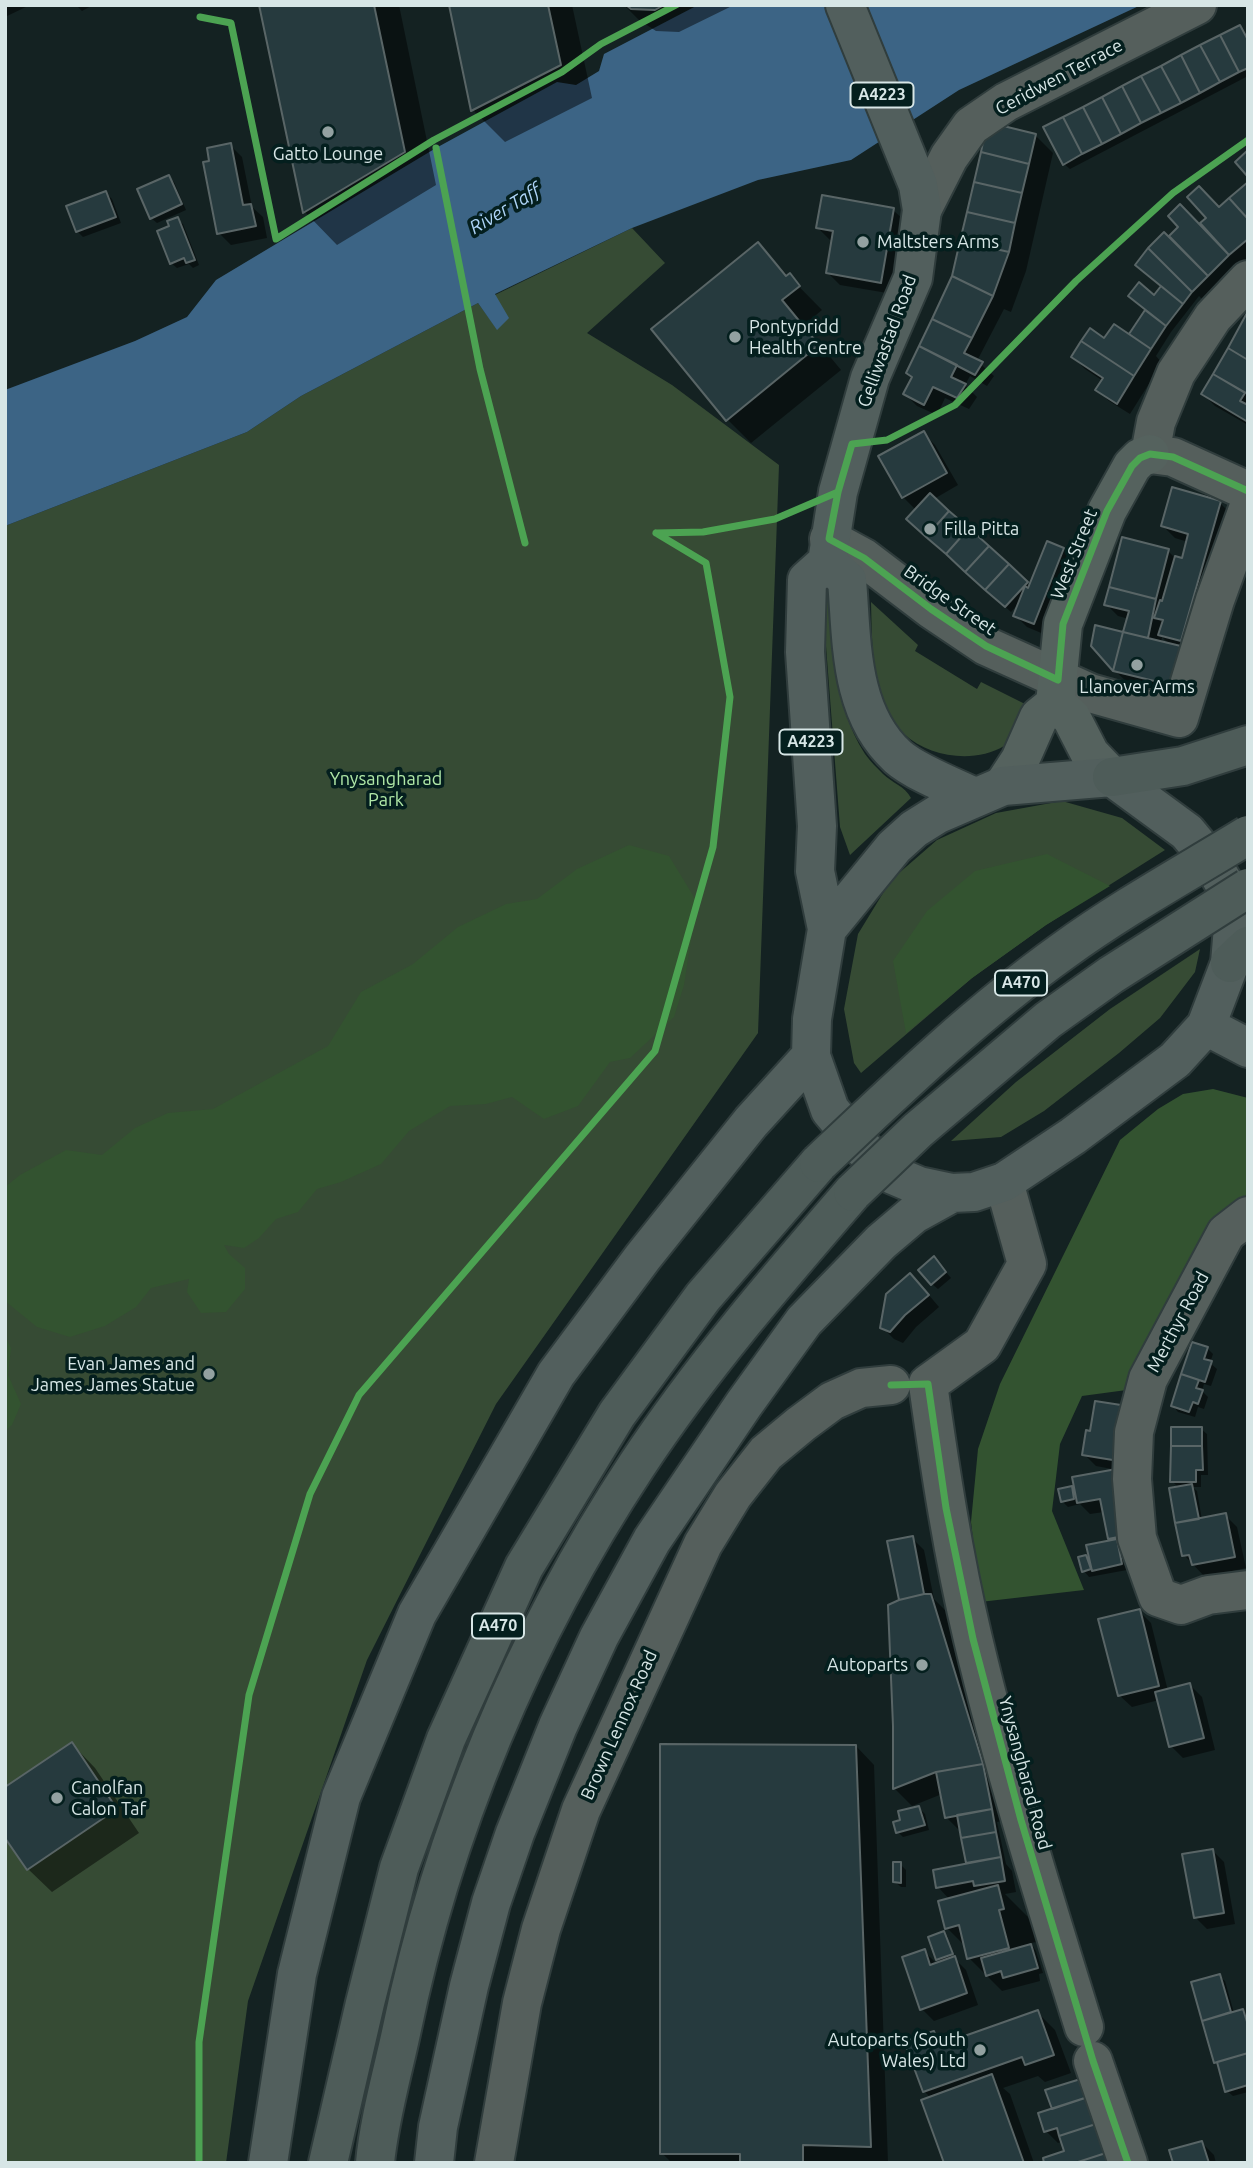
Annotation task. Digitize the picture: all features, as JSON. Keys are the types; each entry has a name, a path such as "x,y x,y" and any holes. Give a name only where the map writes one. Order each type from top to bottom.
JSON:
{"highway":[{"path":"1112,777 1183,766 1248,745"},
{"name":"A470","path":"328,2163 398,1868 446,1739 524,1567 617,1414 703,1297 819,1163 922,1066 991,1005 1064,950 1248,835"},
{"name":"A470","path":"375,2163 414,1966 464,1810 524,1667 579,1559 637,1465 690,1390 764,1295 853,1192 918,1130 1048,1020 1111,975 1248,888"}],"main road":[{"name":"Gelliwastad Road","path":"828,551 838,492 870,378 913,278 920,197 845,5"},
{"path":"828,551 847,580 857,682 867,716 877,736 900,759 989,792"},
{"name":"A4223","path":"827,929 815,872 817,827 804,652 807,580 828,551"},
{"path":"1112,777 1187,832 1212,861 1229,892 1239,954 1206,1026 1175,1060 1073,1136 1004,1182 974,1192 952,1193 919,1186 893,1175 861,1147 830,1110 811,1056 812,1019 827,929 894,847 914,829 938,814 989,792 1112,777"},
{"path":"1206,1026 1248,1048"},
{"path":"268,2163 298,1974 341,1797 417,1614 556,1374 643,1256 743,1132 811,1056"},
{"path":"434,2163 438,2127 469,1986 491,1903 515,1833 558,1726 599,1637 652,1540 804,1321 881,1242 914,1214 952,1193"}],"street":[{"name":"Ceridwen Terrace","path":"920,197 971,127 1006,102 1197,5"},
{"path":"1248,280 1213,317 1176,373 1156,422 1150,454 1173,457 1248,491"},
{"name":"West Street","path":"1056,692 1062,624 1102,524 1132,466 1140,458 1150,454"},
{"name":"Bridge Street","path":"828,551 864,558 931,609 1056,692 1090,693 1179,718 1215,600 1248,509"},
{"path":"989,792 1020,760 1039,717 1056,692 1090,754 1112,777"},
{"path":"909,1384 982,1345 1027,1265 1004,1182"},
{"name":"Merthyr Road","path":"1248,1216 1226,1233 1148,1379 1134,1432 1132,1479 1137,1538 1158,1597 1181,1605 1208,1595 1248,1590"},
{"name":"Ynysangharad Road","path":"909,1384 946,1508 973,1639 1021,1821 1088,2044 1128,2163"},
{"name":"Brown Lennox Road","path":"494,2163 522,2003 541,1929 580,1810 703,1544 733,1495 766,1453 800,1424 832,1401 861,1388 909,1384"}],"green space":[{"name":"Ynysangharad Park","path":"632,228 665,263 587,333 672,385 779,465 758,1033 496,1404 367,1660 248,2001 226,2163 5,2163 5,526 247,432 301,396 478,303 497,329 495,295"},
{"path":"821,582 829,582 836,670 846,714 854,734 871,762 911,798 850,855 840,827"},
{"path":"871,602 918,645 915,651 977,689 981,682 1029,706 1014,734 1004,746 979,755 952,755 926,748 901,731 886,707 877,682"},
{"path":"1062,801 1122,818 1165,850 1046,925 972,978 861,1073 854,1063 844,1009 858,934 891,880 937,840 996,813"},
{"path":"629,845 669,856 697,902 684,985 674,1017 630,1058 610,1062 578,1106 544,1119 512,1097 486,1104 450,1106 409,1131 381,1164 341,1182 317,1189 298,1212 276,1219 259,1238 244,1248 224,1245 229,1254 245,1268 245,1289 226,1312 201,1313 187,1292 189,1279 151,1288 136,1307 105,1326 70,1337 37,1327 5,1301 5,1187 20,1175 66,1150 102,1155 135,1128 168,1113 213,1109 328,1046 361,992 413,964 458,927 506,904 537,899 577,869"},
{"path":"1047,854 1110,886 1046,925 972,978 906,1033 893,961 927,911 975,871"},
{"path":"1200,949 1195,972 1160,1018 1044,1111 1001,1137 951,1141 1016,1082 1110,1009"},
{"path":"1213,1089 1248,1098 1248,1200 1134,1389 1082,1396 1060,1444 1052,1511 1084,1590 980,1602 971,1522 978,1449 1000,1384 1120,1140 1158,1109 1183,1094"},
{"path":"5,1336 11,1348 8,1375 21,1404 12,1425 5,1431"}],"water":[{"name":"River Taff","path":"698,5 1141,5 959,90 851,160 758,180 632,228 495,294 509,318 497,330 478,303 301,396 247,432 5,526 5,390 135,341 187,317 216,280 436,148 557,82 576,85 599,71 604,54"}],"building":[{"path":"259,5 374,5 405,152 303,213"},
{"path":"449,5 548,5 561,65 471,111"},
{"path":"626,5 664,5 655,10 631,9"},
{"path":"1240,25 1248,40 1248,68 1239,72 1220,35"},
{"path":"1220,35 1239,72 1220,82 1200,45"},
{"path":"1200,45 1220,82 1200,93 1181,55"},
{"path":"1181,55 1200,93 1181,103 1161,66"},
{"path":"1161,66 1181,103 1161,113 1141,76"},
{"path":"1141,76 1161,113 1141,123 1122,86"},
{"path":"1122,86 1141,123 1121,134 1102,97"},
{"path":"1102,97 1121,134 1102,144 1083,107"},
{"path":"1083,107 1102,144 1082,154 1063,117"},
{"path":"1063,117 1082,154 1063,165 1043,127"},
{"path":"987,122 1036,134 1029,164 981,152"},
{"path":"231,143 243,205 251,204 256,226 217,234 203,162 209,161 207,148"},
{"path":"1248,150 1248,177 1235,162"},
{"path":"981,152 1029,164 1022,193 974,182"},
{"path":"169,175 182,204 150,219 137,189"},
{"path":"974,182 1022,193 1015,223 967,212"},
{"path":"1248,182 1248,219 1229,198"},
{"path":"1199,186 1219,207 1229,198 1248,219 1248,239 1229,255 1200,223 1206,218 1187,197"},
{"path":"106,191 116,217 76,232 66,206"},
{"path":"822,195 894,208 881,283 826,273 833,231 816,228"},
{"path":"1180,204 1229,255 1208,276 1169,236 1178,227 1168,216"},
{"path":"967,212 1015,223 1009,252 960,241"},
{"path":"178,217 195,260 186,263 184,258 170,264 157,231 169,226 167,221"},
{"path":"1164,232 1208,276 1192,292 1148,248"},
{"path":"960,241 1009,252 993,296 952,276"},
{"name":"Pontypridd Health Centre","path":"758,242 786,276 790,273 800,286 782,300 819,345 726,421 651,329"},
{"path":"1148,248 1192,292 1183,304 1135,265"},
{"path":"952,276 993,296 972,338 932,319"},
{"path":"1139,282 1154,295 1161,286 1183,304 1166,326 1128,296"},
{"path":"1145,310 1166,326 1151,349 1129,334"},
{"path":"1248,311 1248,360 1228,348"},
{"path":"932,319 972,338 964,353 983,362 975,375 919,346"},
{"path":"1114,324 1151,349 1134,376 1081,341 1090,328 1104,338"},
{"path":"1081,341 1134,376 1117,404 1095,390 1103,378 1071,357"},
{"path":"919,346 957,365 951,377 966,384 957,398 933,387 924,405 903,394 912,377 906,373"},
{"path":"1228,348 1248,360 1248,394 1213,374"},
{"path":"1213,374 1245,393 1240,401 1248,405 1248,422 1201,394"},
{"path":"924,431 947,473 902,498 878,456"},
{"path":"1172,487 1221,501 1181,641 1158,635 1163,620 1154,618 1160,600 1162,601 1175,556 1182,558 1188,534 1161,526"},
{"path":"930,493 949,511 926,537 906,519"},
{"path":"949,511 969,528 946,554 926,537"},
{"path":"969,528 989,546 965,572 946,554"},
{"path":"1122,537 1169,549 1156,599 1109,587"},
{"path":"1047,541 1064,548 1034,624 1013,616 1025,586 1028,588"},
{"path":"989,546 1009,564 985,590 965,572"},
{"path":"1009,564 1028,582 1005,607 985,590"},
{"path":"1109,587 1156,599 1148,638 1123,632 1129,611 1104,605"},
{"path":"1095,625 1123,632 1113,671 1091,646"},
{"path":"1123,632 1189,648 1179,687 1113,671"},
{"path":"934,1256 946,1272 931,1285 918,1270"},
{"path":"910,1273 929,1295 890,1332 880,1328 886,1294"},
{"path":"1192,1342 1208,1347 1204,1359 1212,1361 1205,1382 1181,1374"},
{"path":"1181,1374 1199,1380 1196,1388 1203,1390 1198,1404 1193,1402 1189,1412 1171,1406"},
{"path":"1095,1401 1134,1407 1125,1462 1082,1455 1086,1430 1090,1431"},
{"path":"1171,1427 1202,1427 1202,1446 1171,1446"},
{"path":"1171,1446 1202,1446 1203,1470 1196,1470 1196,1482 1170,1482"},
{"path":"1122,1468 1134,1534 1108,1539 1100,1499 1077,1503 1072,1477"},
{"path":"1192,1484 1199,1519 1175,1523 1169,1488"},
{"path":"1072,1486 1074,1499 1061,1502 1058,1489"},
{"path":"1226,1513 1235,1557 1192,1565 1189,1555 1182,1556 1175,1523"},
{"path":"913,1536 924,1594 899,1600 887,1541"},
{"path":"1117,1539 1122,1564 1092,1571 1086,1545"},
{"path":"1086,1555 1091,1569 1082,1572 1078,1557"},
{"name":"Autoparts","path":"931,1594 983,1764 936,1772 893,1789 888,1605"},
{"path":"1140,1609 1159,1686 1118,1696 1098,1619"},
{"path":"1190,1683 1204,1738 1169,1747 1155,1692"},
{"name":"Canolfan Calon Taf","path":"72,1742 117,1809 27,1870 5,1838 5,1787"},
{"path":"660,1744 856,1745 871,2147 803,2145 803,2163 740,2163 740,2154 660,2154"},
{"path":"983,1764 992,1809 945,1818 936,1772"},
{"path":"919,1806 925,1825 896,1833 893,1822 900,1820 898,1811"},
{"path":"992,1809 996,1832 961,1838 957,1815"},
{"path":"996,1832 1001,1857 966,1863 961,1838"},
{"path":"1213,1849 1224,1913 1194,1918 1182,1854"},
{"path":"1001,1857 1005,1881 974,1886 973,1881 936,1888 933,1870"},
{"path":"893,1862 901,1862 901,1883 893,1882"},
{"path":"998,1885 1004,1909 999,1910 1009,1948 967,1959 959,1925 945,1929 938,1901"},
{"path":"944,1931 953,1954 936,1960 928,1937"},
{"path":"1031,1944 1038,1968 1003,1978 1001,1971 986,1976 981,1958"},
{"path":"925,1949 930,1965 955,1956 967,1993 920,2010 902,1957"},
{"path":"1220,1974 1231,2012 1202,2021 1191,1982"},
{"path":"1243,2009 1248,2025 1248,2053 1214,2063 1202,2021"},
{"name":"Autoparts (South Wales) Ltd","path":"1038,2010 1054,2055 1025,2065 1022,2057 923,2092 904,2041 934,2031 939,2045"},
{"path":"1248,2053 1248,2085 1225,2092 1217,2062"},
{"path":"992,2074 1024,2163 944,2163 921,2100"},
{"path":"1087,2077 1094,2095 1052,2109 1045,2090"},
{"path":"1094,2095 1102,2122 1059,2136 1057,2128 1044,2132 1038,2113"},
{"path":"1102,2122 1112,2151 1075,2163 1044,2163 1043,2158 1064,2151 1059,2136"},
{"path":"1202,2141 1209,2163 1173,2163 1169,2150"},
{"path":"1112,2151 1116,2163 1075,2163"}],"cycle path":[{"path":"200,17 231,23 276,239 434,140 562,72 601,44 676,5"},
{"path":"1248,140 1173,193 1076,281 955,405 887,440 852,444 838,492 829,539 864,558 931,609 986,646 1058,680 1063,624 1107,511 1132,466 1140,458 1150,454 1173,457 1248,491"},
{"path":"436,148 480,369 525,543"},
{"path":"656,533 703,532 775,519 838,492"},
{"path":"199,2163 199,2042 249,1695 310,1494 359,1395 655,1051 713,847 730,697 706,563 656,533"},
{"path":"891,1385 928,1384 946,1508 973,1639 1021,1820 1093,2061 1128,2163"}],"place":[{"name":"Gatto Lounge","path":"328,132"},
{"name":"Maltsters Arms","path":"863,242"},
{"name":"Pontypridd Health Centre","path":"735,337"},
{"name":"Filla Pitta","path":"930,529"},
{"name":"Llanover Arms","path":"1137,665"},
{"name":"Evan James and James James Statue","path":"209,1374"},
{"name":"Autoparts","path":"922,1665"},
{"name":"Canolfan Calon Taf","path":"57,1798"},
{"name":"Autoparts (South Wales) Ltd","path":"980,2050"}]}
